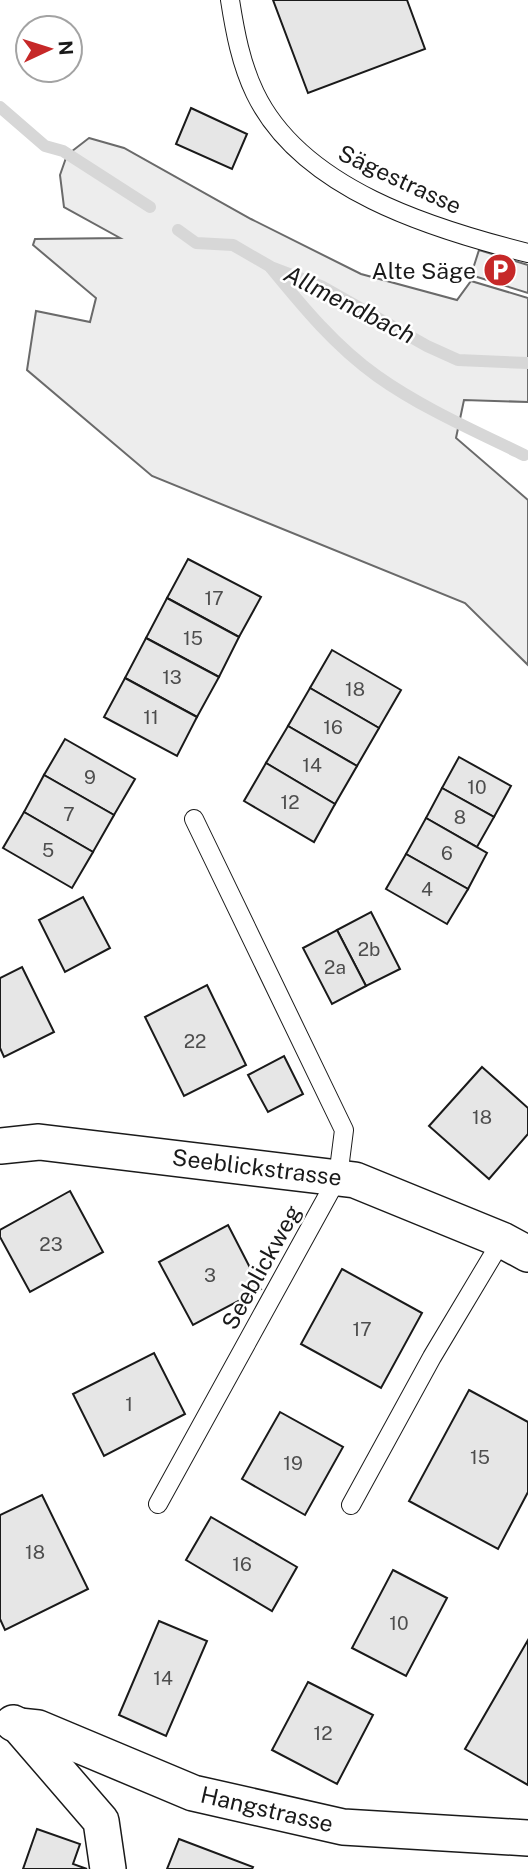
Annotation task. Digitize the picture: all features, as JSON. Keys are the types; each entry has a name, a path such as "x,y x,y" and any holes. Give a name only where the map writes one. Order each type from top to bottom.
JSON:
{"street":[{"name":"Seeblickstrasse","path":"0,1146 39,1142 355,1180 515,1247"},
{"name":"Hangstrasse","path":"9,1722 38,1728 193,1793 344,1827 528,1838"},
{"path":"9,1722 101,1821 108,1869"}],"lane":[{"name":"Sägestrasse","path":"230,0 239,46 255,93 279,132 295,149 319,169 419,220 528,253"},
{"name":"Seeblickweg","path":"158,1504 338,1177 344,1130 194,820"},
{"name":"Seeblickstrasse","path":"351,1505 432,1357 515,1247"}],"shaded area":[{"path":"89,138 124,148 251,219 361,274 457,300 471,281 528,298 528,402 464,400 456,438 528,500 528,665 465,603 152,476 27,370 36,311 90,322 96,298 33,245 35,239 120,238 64,207 60,175 67,155"},
{"name":"Alte Säge","path":"479,250 528,265 528,293 471,275"}],"building":[{"path":"273,0 407,0 425,49 308,93"},
{"path":"191,108 247,134 232,169 176,144"},
{"path":"188,559 261,597 239,637 167,598"},
{"path":"167,598 239,637 219,677 146,638"},
{"path":"146,638 219,677 197,717 125,678"},
{"path":"332,650 401,690 379,728 310,688"},
{"path":"125,678 197,717 177,756 104,717"},
{"path":"310,688 379,728 357,766 288,726"},
{"path":"288,726 357,766 335,804 266,763"},
{"path":"65,739 135,779 114,815 44,775"},
{"path":"459,757 511,786 494,817 442,788"},
{"path":"266,763 335,804 314,842 244,801"},
{"path":"44,775 114,815 93,852 24,812"},
{"path":"442,788 494,817 477,847 426,818"},
{"path":"24,812 93,852 72,888 3,848"},
{"path":"426,818 487,853 468,889 406,854"},
{"path":"406,854 468,889 447,924 386,889"},
{"path":"83,897 110,948 65,972 39,920"},
{"path":"371,912 400,969 366,986 337,930"},
{"path":"337,930 366,986 332,1004 303,948"},
{"path":"22,967 54,1032 4,1057 0,1048 0,978"},
{"path":"207,985 246,1065 184,1096 145,1017"},
{"path":"284,1056 303,1094 268,1112 248,1075"},
{"path":"482,1067 528,1108 528,1134 489,1179 429,1126"},
{"path":"70,1191 103,1252 30,1292 0,1237 0,1230"},
{"path":"228,1225 261,1289 193,1325 159,1262"},
{"path":"342,1269 422,1313 381,1388 301,1344"},
{"path":"154,1353 185,1414 104,1456 73,1394"},
{"path":"469,1390 528,1422 528,1492 498,1549 409,1501"},
{"path":"280,1412 343,1447 305,1515 242,1479"},
{"path":"42,1495 88,1589 5,1630 0,1619 0,1515"},
{"path":"211,1517 297,1567 272,1611 186,1560"},
{"path":"393,1570 447,1598 406,1676 352,1648"},
{"path":"159,1621 207,1641 166,1736 119,1715"},
{"path":"528,1640 528,1785 465,1749"},
{"path":"308,1682 373,1715 337,1784 272,1750"},
{"path":"37,1829 80,1844 73,1864 87,1869 23,1869"},
{"path":"179,1839 253,1867 167,1869"}],"waterway":[{"name":"Allmendbach","path":"0,107 45,146 63,151 150,207"},
{"name":"Allmendbach","path":"178,230 196,243 233,245 271,267 321,286 427,346 458,360 528,363"},
{"path":"271,268 333,339 377,376 430,409 524,455"}],"place":[{"name":"Alte Säge","path":"500,270"}]}
